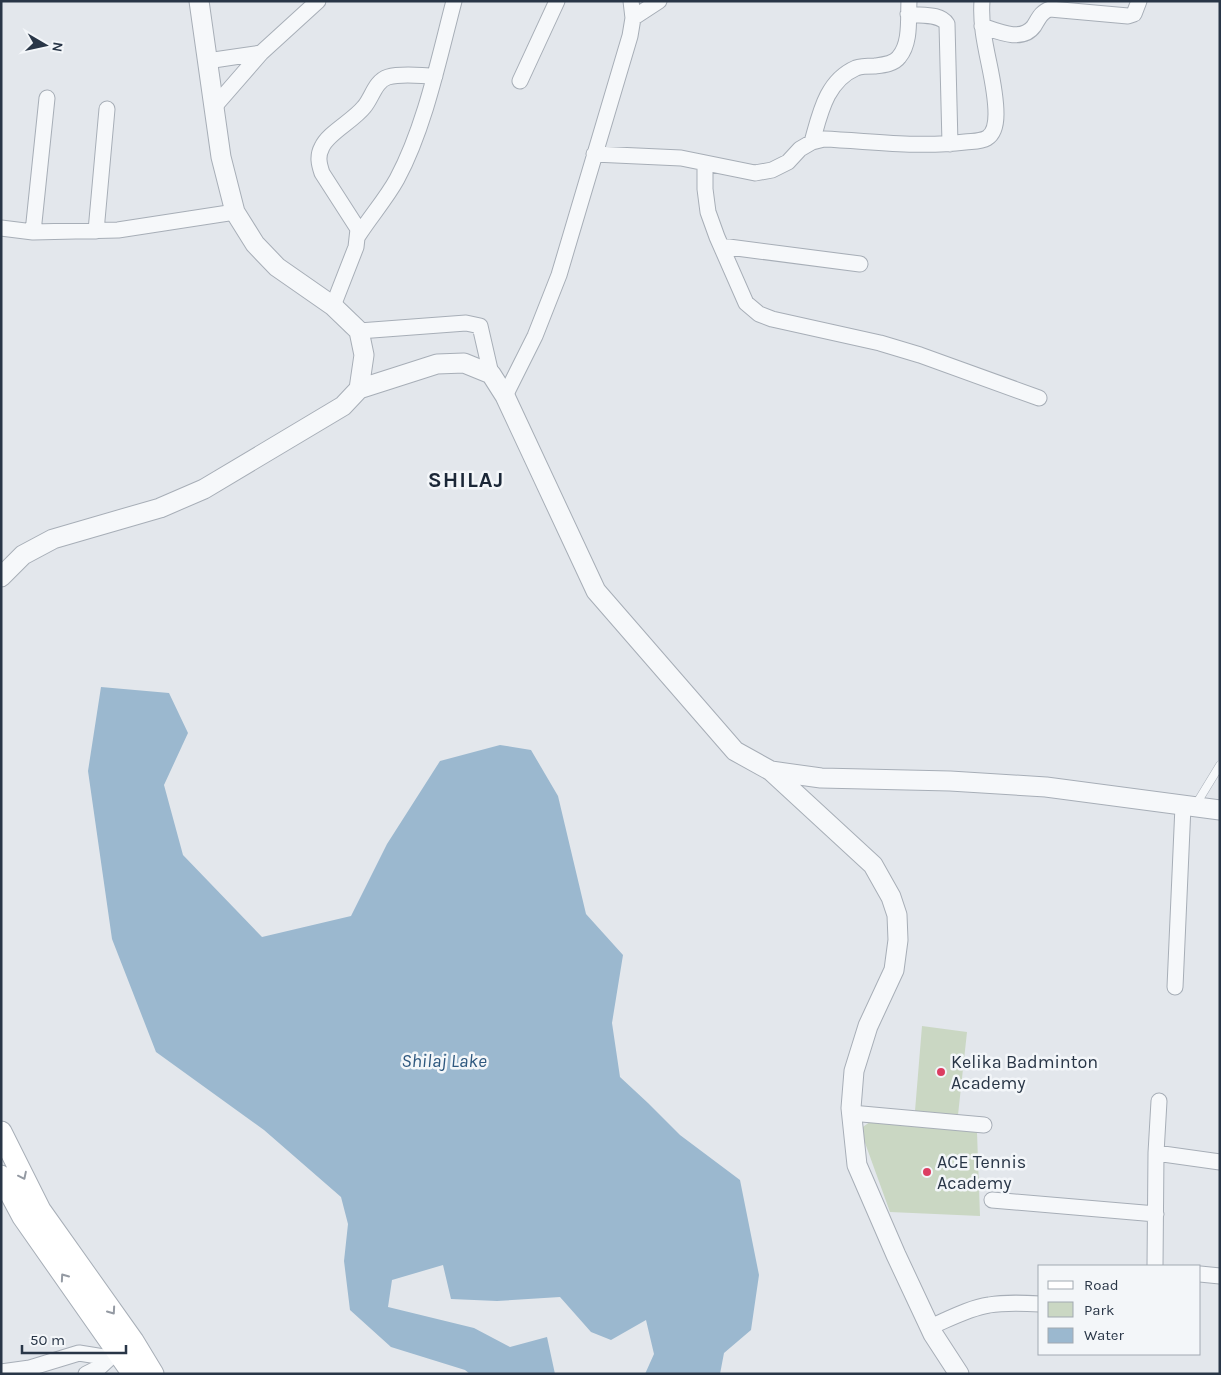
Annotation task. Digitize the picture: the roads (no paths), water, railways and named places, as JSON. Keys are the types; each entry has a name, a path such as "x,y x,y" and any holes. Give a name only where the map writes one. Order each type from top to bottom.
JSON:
{"main road":[{"path":"1,1132 40,1210 133,1341 153,1374"},
{"path":"1,1176 23,1217 114,1355 133,1374"}],"street":[{"path":"200,1 221,157 235,212 255,244 277,267 333,306 359,331 364,355 360,389"},
{"path":"214,108 261,53 318,1"},
{"path":"358,236 397,178 409,152 435,76 454,1"},
{"path":"520,81 557,1"},
{"path":"505,396 535,336 559,275 630,36 633,18 632,1"},
{"path":"633,18 659,1"},
{"path":"594,154 681,158 755,173 772,170 788,162 800,149 812,142 824,139 893,144 950,144 981,140 989,137 995,127 996,113 991,72 982,26 982,1"},
{"path":"982,26 1004,33 1025,34 1032,28 1044,11 1050,9 1128,16 1134,14 1139,1"},
{"path":"812,142 820,111 828,92 841,77 857,67 887,64 898,59 904,51 909,8 939,17 947,24 950,144"},
{"path":"207,61 261,53"},
{"path":"333,306 356,247 358,229 322,173 319,163 322,147 327,139 365,107 381,82 388,77 435,76"},
{"path":"33,232 47,98"},
{"path":"96,231 108,108"},
{"path":"705,163 705,188 708,212 746,303 759,314 772,319 888,345 1040,398"},
{"path":"1,228 33,232 118,230 235,212"},
{"path":"721,246 860,264"},
{"path":"359,331 466,323 480,326 491,374 505,396 596,591 735,751 771,772 873,865 891,897 897,915 898,940 894,970 868,1026 854,1070 851,1113 857,1165 930,1327 959,1374"},
{"path":"1,577 23,555 53,539 160,508 204,489 343,406 360,389 437,364 464,363 491,374"},
{"path":"771,772 821,778 950,780 1046,788 1220,810"},
{"path":"1175,987 1189,807"},
{"path":"1155,1265 1156,1153 1159,1102"},
{"path":"851,1113 984,1125"},
{"path":"1156,1153 1220,1162"},
{"path":"992,1200 1156,1214"},
{"path":"1201,1274 1220,1274"},
{"path":"930,1327 987,1305 1009,1302 1038,1304"},
{"path":"1,1372 30,1368 79,1354 114,1355"},
{"path":"86,1374 114,1355"}],"lane":[{"path":"1189,807 1220,765"}],"water":[{"name":"Shilaj Lake","path":"101,687 169,693 188,733 164,785 183,855 262,937 351,916 387,844 440,761 500,745 531,750 558,796 586,914 623,955 612,1023 620,1077 680,1135 740,1180 759,1275 751,1330 724,1353 720,1374 645,1374 654,1354 646,1320 611,1340 591,1332 560,1297 497,1301 451,1299 443,1265 392,1280 388,1307 474,1328 510,1347 547,1337 555,1374 470,1374 465,1370 391,1347 350,1310 344,1261 348,1224 341,1197 264,1130 156,1052 112,939 88,771"}],"place":[{"name":"Kelika Badminton Academy","path":"941,1072"},
{"name":"ACE Tennis Academy","path":"927,1172"}],"district":[{"name":"SHILAJ","path":"466,480"}]}
